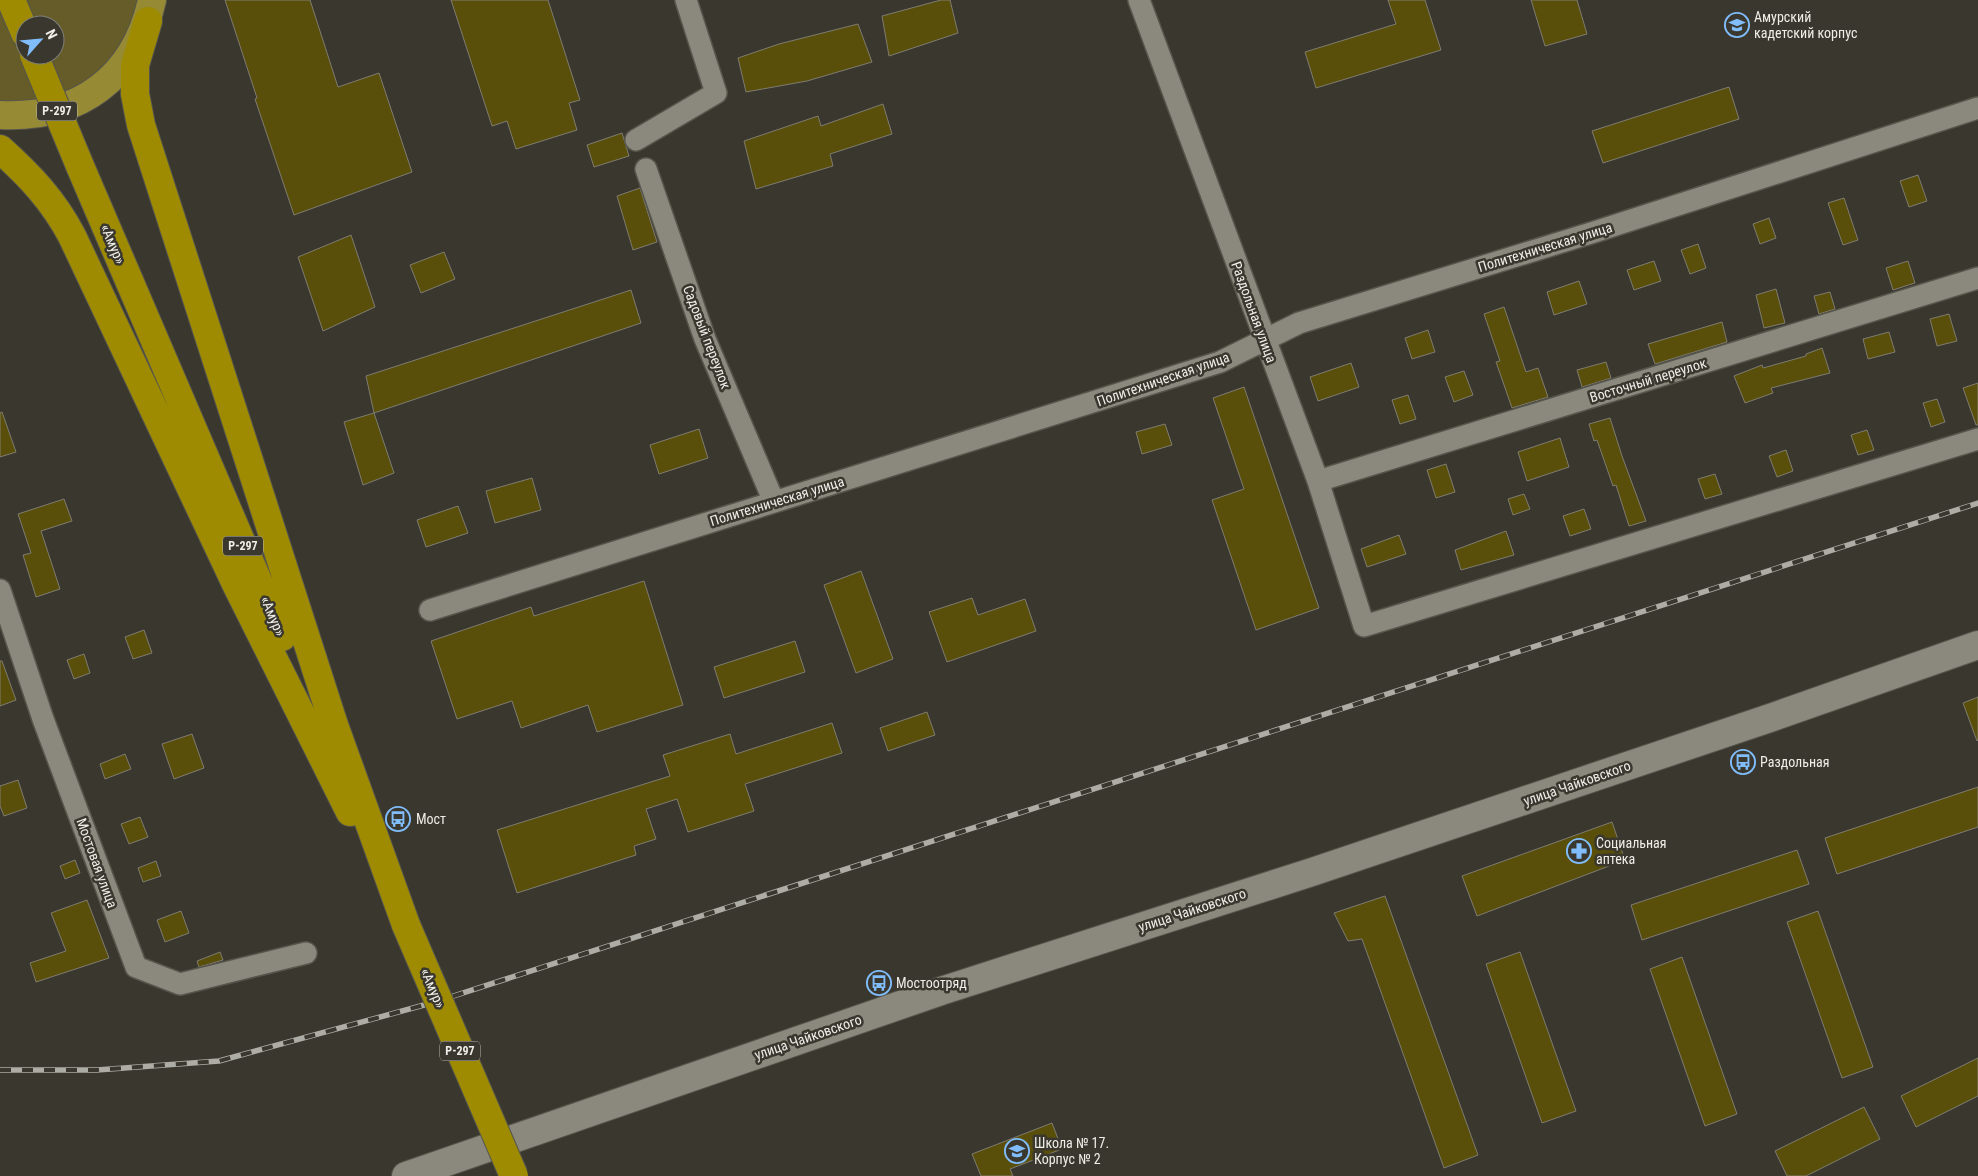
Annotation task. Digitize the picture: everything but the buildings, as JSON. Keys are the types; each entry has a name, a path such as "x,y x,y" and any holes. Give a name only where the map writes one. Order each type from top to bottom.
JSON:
{"highway":[{"path":"11,0 17,15"},
{"path":"153,7 135,65 135,94 141,126 334,725 406,925"},
{"name":"«Амур»","path":"38,65 514,1176"},
{"path":"0,149 52,201 69,230 238,586 406,925"}],"main road":[{"path":"0,115 38,114 56,110 82,99 105,84 124,65 139,42 153,7"}],"street":[{"path":"636,140 716,93 686,0"},
{"name":"Раздольная улица","path":"1139,0 1318,481 1364,626 1978,439"},
{"name":"Политехническая улица","path":"430,610 1220,362 1299,323 1591,233 1978,108"},
{"name":"Садовый переулок","path":"646,169 705,339 774,502"},
{"name":"Восточный переулок","path":"1318,481 1978,278"},
{"name":"Мостовая улица","path":"0,590 43,720 136,967 180,984 306,953"},
{"name":"улица Чайковского","path":"406,1176 940,991 1312,872 1770,718 1978,644"}],"shaded area":[{"path":"0,0 142,0 130,38 98,76 53,101 0,105"}],"railway":[{"path":"0,1070 97,1070 219,1061 435,1002 1978,503"}],"place":[{"name":"Амурский кадетский корпус","path":"1737,25"},
{"name":"Раздольная","path":"1743,762"},
{"name":"Мост","path":"398,819"},
{"name":"Социальная аптека","path":"1579,851"},
{"name":"Мостоотряд","path":"879,983"},
{"name":"Школа № 17. Корпус № 2","path":"1017,1151"}]}
